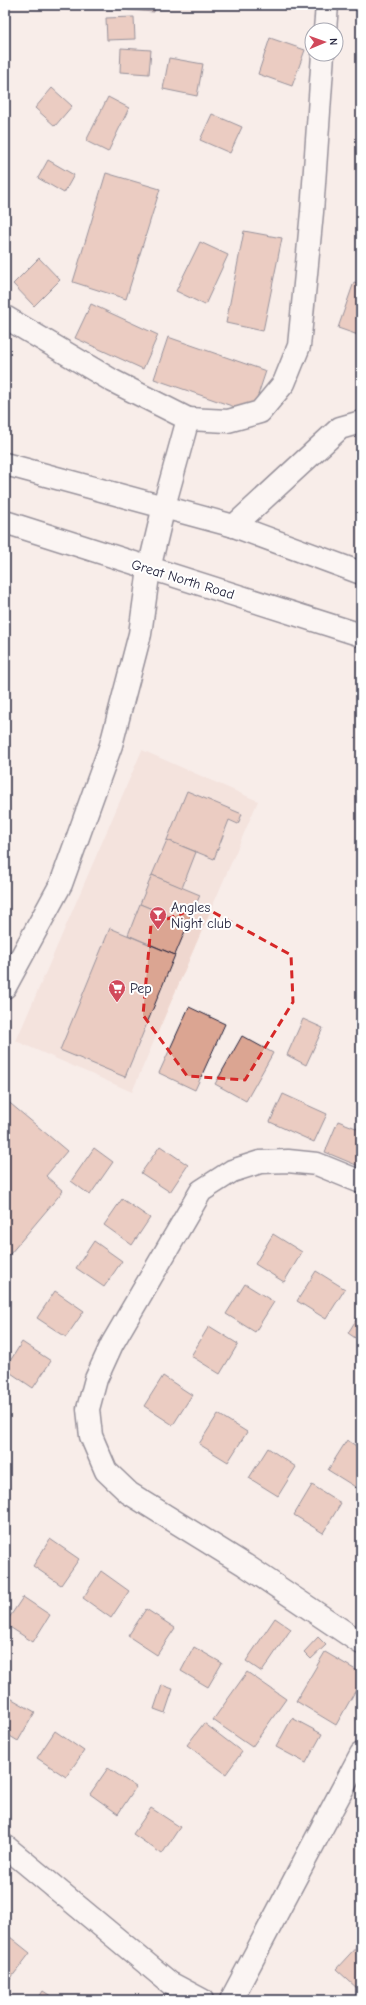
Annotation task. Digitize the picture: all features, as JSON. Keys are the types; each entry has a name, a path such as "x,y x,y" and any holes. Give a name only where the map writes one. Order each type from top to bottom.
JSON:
{"main road":[{"path":"326,22 327,5"},
{"path":"5,317 113,381 188,419 228,421 260,412 284,383 299,346 312,212 322,62"},
{"path":"5,987 61,884 112,746 140,634 149,569 164,506 188,419"},
{"path":"234,526 340,428 361,422"},
{"path":"5,464 234,526 361,573"},
{"name":"Great North Road","path":"5,522 149,569 361,635"},
{"path":"361,1182 317,1164 288,1161 260,1162 232,1171 201,1191 112,1344 96,1379 88,1409 90,1436 106,1471 129,1493 245,1565 361,1643"},
{"path":"231,2000 361,1754"},
{"path":"5,1846 170,1983 202,2000"}],"highlighted area":[{"path":"202,906 291,955 293,1002 245,1080 187,1076 143,1015 151,925"}],"shaded area":[{"path":"142,750 258,801 132,1092 16,1041"}],"building":[{"path":"128,5 155,5 154,12 128,10"},
{"path":"134,17 135,39 107,40 106,18"},
{"path":"270,38 304,50 292,86 258,74"},
{"path":"121,48 151,50 149,74 120,72"},
{"path":"169,58 203,64 197,96 163,89"},
{"path":"52,88 72,106 55,126 35,108"},
{"path":"108,97 129,108 108,152 86,141"},
{"path":"212,114 242,127 230,153 200,140"},
{"path":"48,160 74,175 64,193 38,178"},
{"path":"106,173 160,189 126,299 73,282"},
{"path":"244,231 282,238 263,331 226,323"},
{"path":"200,242 228,255 205,305 176,291"},
{"path":"39,258 60,280 34,306 13,284"},
{"path":"354,282 361,284 361,336 338,328"},
{"path":"91,304 158,335 143,369 75,338"},
{"path":"168,337 266,371 252,413 154,379"},
{"path":"187,791 242,814 238,824 229,820 214,859 167,840"},
{"path":"167,840 196,852 182,888 152,875"},
{"path":"152,875 200,895 188,924 140,904"},
{"name":"Angles Night club","path":"140,904 188,924 175,955 128,935"},
{"name":"Pep","path":"110,928 175,955 125,1077 60,1050"},
{"path":"189,1007 225,1024 195,1090 159,1073"},
{"path":"303,1019 323,1028 306,1065 287,1055"},
{"path":"242,1036 273,1053 246,1101 215,1084"},
{"path":"283,1094 327,1114 314,1142 270,1122"},
{"path":"5,1099 67,1151 46,1176 63,1191 5,1260"},
{"path":"338,1121 361,1130 361,1167 325,1152"},
{"path":"160,1146 188,1165 170,1192 141,1173"},
{"path":"94,1148 113,1162 90,1195 71,1181"},
{"path":"122,1199 150,1218 132,1245 104,1225"},
{"path":"273,1234 302,1252 284,1282 255,1264"},
{"path":"94,1241 122,1261 104,1287 76,1268"},
{"path":"316,1271 345,1289 326,1319 297,1301"},
{"path":"245,1284 274,1302 255,1332 226,1314"},
{"path":"55,1291 84,1311 66,1337 37,1318"},
{"path":"361,1312 361,1342 348,1333"},
{"path":"209,1326 238,1344 220,1374 191,1356"},
{"path":"22,1342 51,1361 33,1388 5,1369"},
{"path":"163,1376 192,1395 173,1425 144,1406"},
{"path":"218,1414 247,1432 228,1462 199,1444"},
{"path":"347,1440 361,1449 361,1482 357,1488 328,1470"},
{"path":"268,1448 296,1467 278,1496 249,1478"},
{"path":"312,1485 341,1503 323,1533 294,1515"},
{"path":"50,1539 79,1559 61,1585 33,1566"},
{"path":"101,1571 129,1591 111,1618 83,1598"},
{"path":"23,1597 50,1615 33,1642 5,1624"},
{"path":"146,1609 175,1628 157,1655 128,1636"},
{"path":"275,1618 291,1629 262,1672 246,1661"},
{"path":"318,1637 326,1645 311,1659 304,1652"},
{"path":"194,1647 222,1663 208,1687 181,1671"},
{"path":"325,1652 361,1673 361,1681 336,1725 296,1701"},
{"path":"247,1672 286,1699 252,1747 213,1720"},
{"path":"162,1685 173,1689 165,1713 154,1709"},
{"path":"5,1695 35,1712 18,1741 5,1733"},
{"path":"292,1718 322,1734 306,1763 276,1747"},
{"path":"204,1723 242,1752 226,1774 187,1745"},
{"path":"55,1731 84,1751 66,1777 37,1758"},
{"path":"108,1768 136,1787 118,1814 90,1794"},
{"path":"151,1808 180,1827 162,1854 133,1834"},
{"path":"5,1933 30,1953 5,1986"},
{"path":"361,1942 361,1987 359,1990 336,1969"},
{"path":"43,1991 57,2000 37,2000"}],"place":[{"name":"Angles Night club","path":"158,930"},
{"name":"Pep","path":"117,1003"}]}
